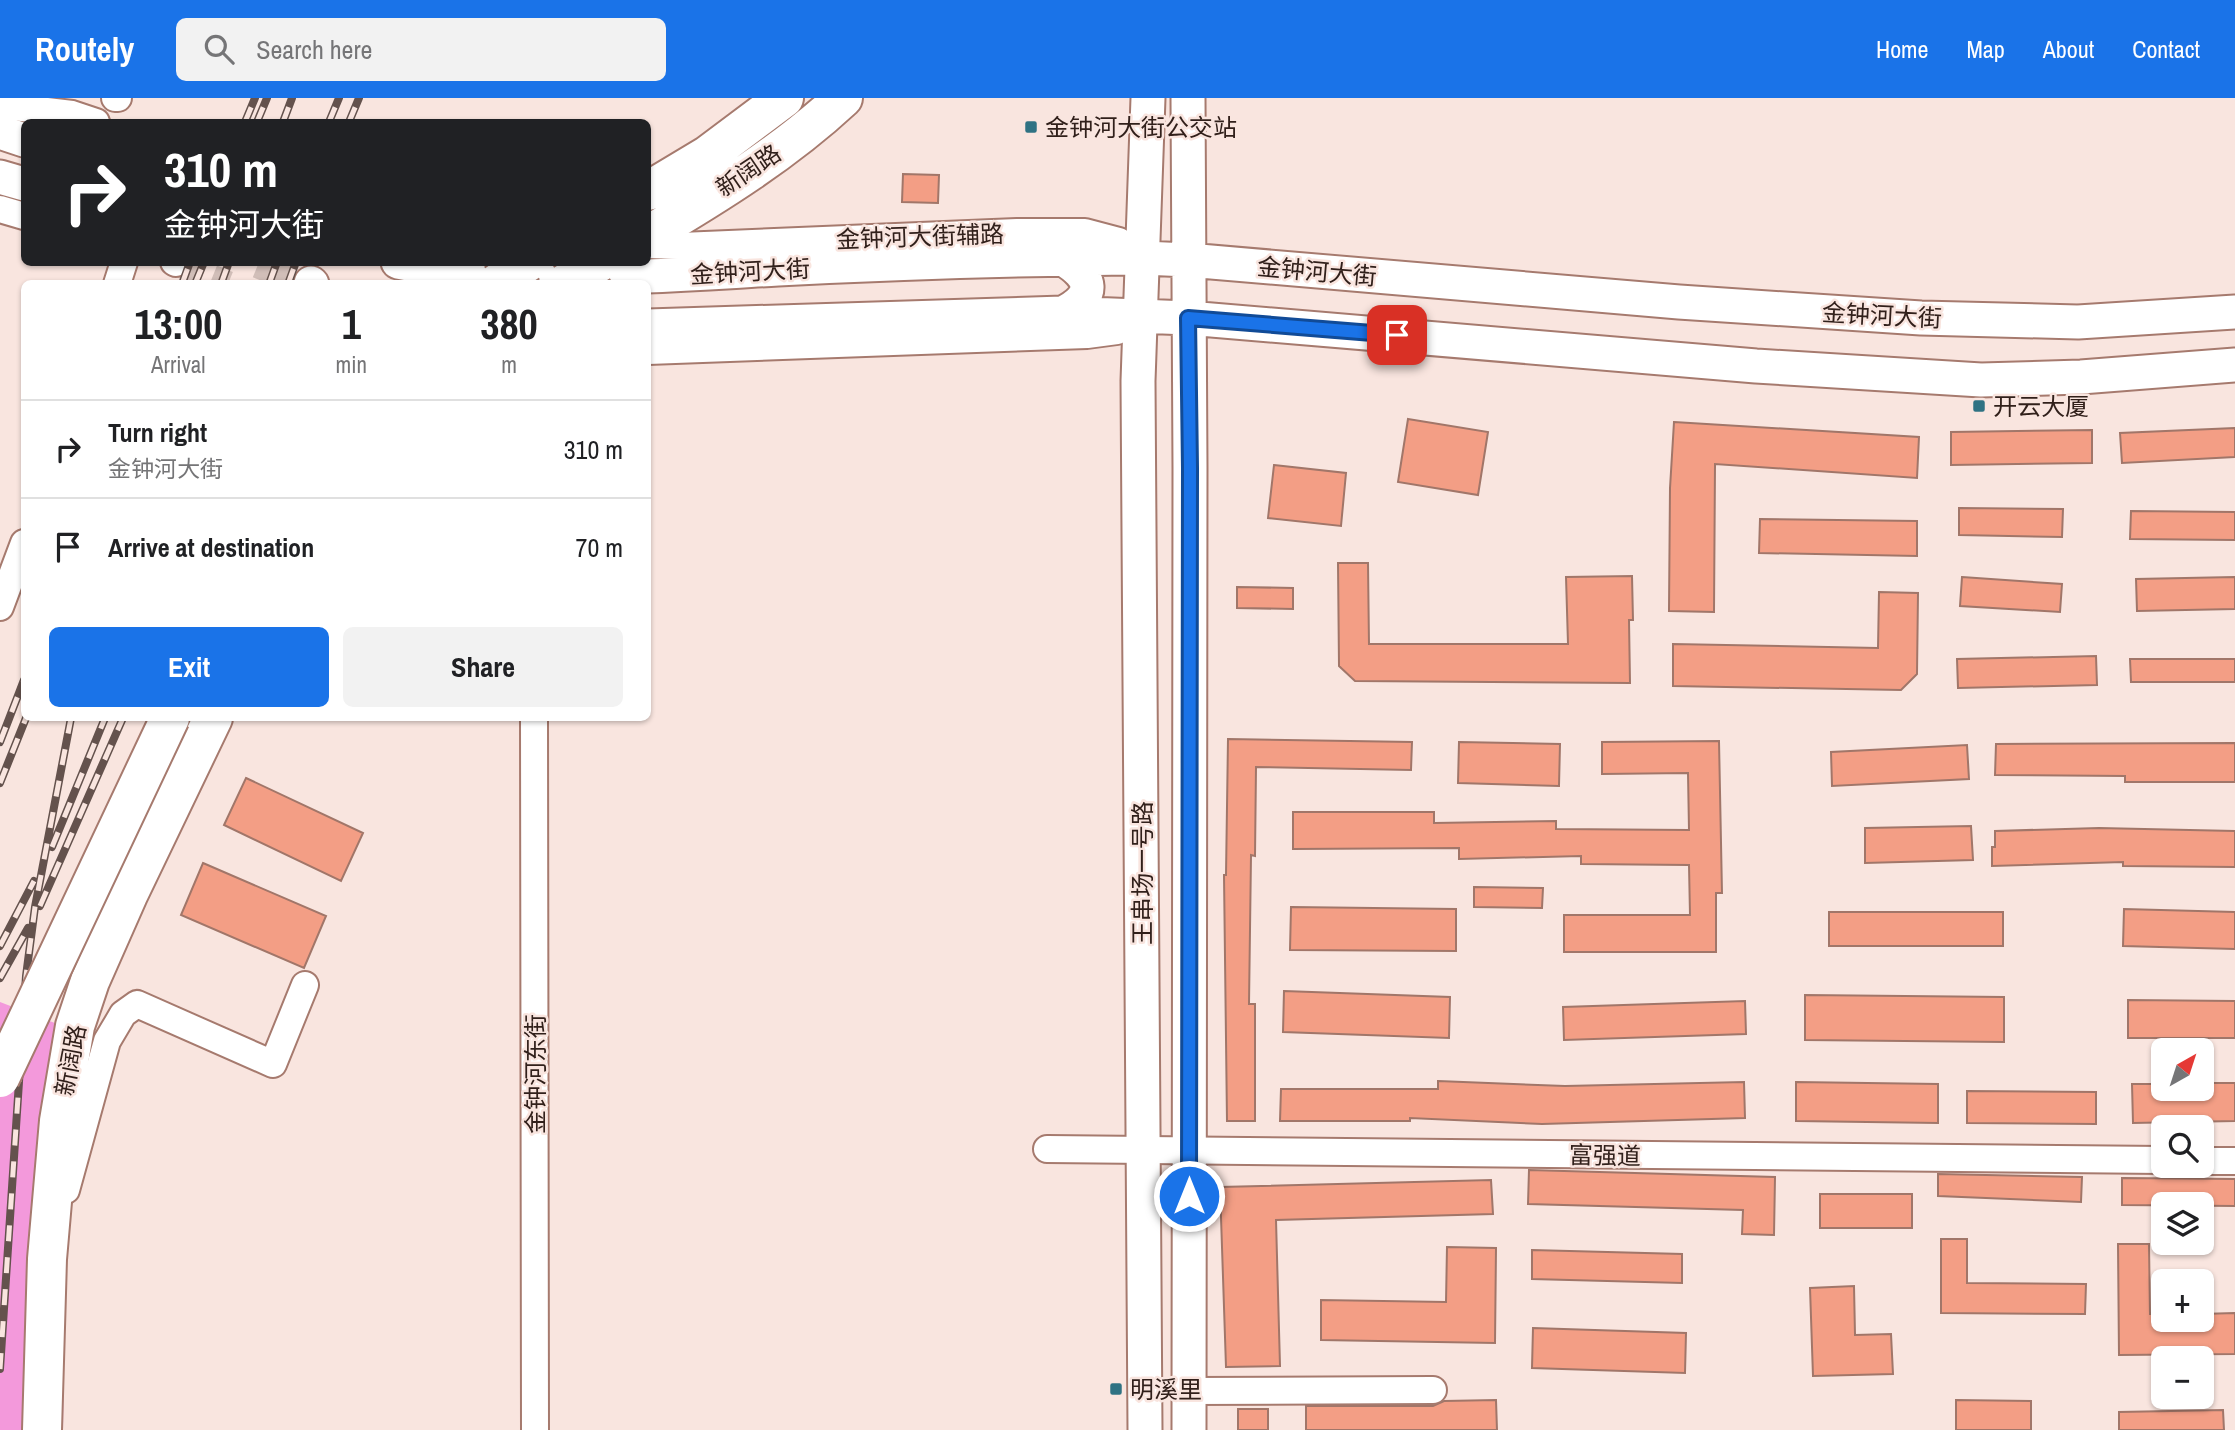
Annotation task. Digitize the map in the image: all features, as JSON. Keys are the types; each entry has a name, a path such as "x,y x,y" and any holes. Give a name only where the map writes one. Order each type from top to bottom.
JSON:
{"highway":[{"name":"新阔路","path":"651,189 708,155 784,98"},
{"name":"新阔路","path":"651,233 749,172 821,118 843,98"},
{"path":"502,280 522,266"},
{"path":"571,280 593,266"},
{"name":"新阔路","path":"0,1079 169,721"},
{"name":"新阔路","path":"42,1430 47,1259 59,1121 75,1026 90,981 128,895 212,721"}],"main road":[{"name":"王串场一号路","path":"1145,1430 1138,381 1148,98"},
{"name":"王串场一号路","path":"1188,98 1189,1430"},
{"path":"0,132 21,139"},
{"path":"0,177 21,183"},
{"name":"金钟河大街","path":"416,266 443,272 486,276 629,276 868,264 1143,258 1679,302 1920,318 2078,322 2235,312"},
{"path":"1063,259 1080,271 1087,283 1086,295 1063,313"},
{"name":"金钟河大街","path":"651,326 1063,313 1188,318 1742,365 1981,380 2081,377 2235,365"}],"street":[{"path":"0,107 72,114 87,119"},
{"path":"0,209 21,215"},
{"name":"金钟河大街辅路","path":"651,245 1085,232 1119,241 1143,258"},
{"path":"651,351 1087,335 1117,331 1140,316"},
{"path":"0,607 16,546"},
{"name":"金钟河东街","path":"534,721 535,1430"},
{"path":"47,1259 107,1041 123,1014 137,1004 273,1064 306,985"},
{"name":"富强道","path":"1047,1149 2151,1160"},
{"path":"2214,1161 2235,1161"},
{"path":"1189,1391 1433,1390"}],"shaded area":[{"path":"0,1002 60,1025 65,1269 63,1430 0,1430"}],"building":[{"path":"903,174 939,175 938,203 902,202"},
{"path":"1408,419 1488,432 1478,495 1398,482"},
{"path":"1674,422 1919,437 1917,478 1715,464 1714,612 1669,611 1670,488"},
{"path":"2235,428 2235,457 2122,463 2120,433"},
{"path":"2092,430 2092,463 1951,465 1951,432"},
{"path":"1274,465 1346,473 1341,526 1268,518"},
{"path":"1959,508 2063,509 2062,537 1959,535"},
{"path":"2131,511 2235,512 2235,540 2130,539"},
{"path":"1760,519 1917,521 1917,556 1759,553"},
{"path":"1338,563 1368,563 1369,644 1568,644 1566,577 1632,576 1633,620 1629,620 1630,683 1355,681 1339,666"},
{"path":"1962,577 2062,584 2060,612 1960,606"},
{"path":"2235,577 2235,609 2137,611 2136,579"},
{"path":"1237,587 1293,588 1293,609 1237,608"},
{"path":"1879,592 1918,593 1917,674 1901,690 1673,686 1673,644 1878,648"},
{"path":"2096,656 2097,685 1958,688 1957,659"},
{"path":"2130,659 2235,659 2235,682 2131,682"},
{"path":"1228,739 1412,742 1411,770 1256,767 1255,856 1251,855 1249,1004 1255,1004 1255,1121 1227,1121 1224,875"},
{"path":"1719,741 1722,893 1716,893 1716,952 1564,952 1564,915 1690,915 1689,865 1581,864 1581,856 1459,859 1459,848 1293,849 1293,812 1434,812 1434,823 1556,821 1556,829 1689,830 1688,773 1602,774 1602,742"},
{"path":"1459,742 1560,744 1559,786 1458,783"},
{"path":"2235,743 2235,782 2125,782 2125,776 1995,775 1996,744"},
{"path":"1967,745 1969,779 1832,786 1831,752"},
{"path":"246,778 363,833 341,881 224,825"},
{"path":"1971,826 1973,860 1865,863 1865,828"},
{"path":"2099,828 2235,831 2235,867 2123,866 2123,862 1992,866 1995,831"},
{"path":"203,863 326,916 304,968 181,915"},
{"path":"1474,887 1543,888 1542,908 1474,907"},
{"path":"1291,907 1456,909 1456,951 1290,950"},
{"path":"2124,909 2235,912 2235,949 2123,946"},
{"path":"1829,912 2003,912 2003,946 1829,946"},
{"path":"1284,991 1450,997 1449,1038 1283,1032"},
{"path":"1805,995 2004,997 2004,1042 1805,1040"},
{"path":"2128,1000 2235,1001 2235,1038 2128,1038"},
{"path":"1745,1001 1746,1034 1564,1040 1563,1007"},
{"path":"1438,1081 1565,1086 1744,1082 1745,1118 1542,1124 1410,1118 1410,1121 1280,1121 1281,1089 1438,1089"},
{"path":"1796,1082 1938,1084 1938,1123 1796,1121"},
{"path":"2214,1083 2235,1083 2235,1121 2214,1121 2214,1115 2151,1115 2151,1123 2133,1123 2132,1084 2151,1084 2151,1101 2214,1101"},
{"path":"1967,1091 2096,1092 2096,1124 1967,1123"},
{"path":"1529,1170 1775,1177 1774,1235 1742,1234 1743,1210 1528,1204"},
{"path":"1938,1174 2082,1177 2081,1202 1938,1196"},
{"path":"2122,1178 2235,1179 2235,1206 2214,1206 2214,1192 2151,1192 2151,1205 2122,1205"},
{"path":"1491,1180 1493,1214 1276,1220 1280,1366 1226,1367 1220,1187"},
{"path":"1820,1194 1912,1194 1912,1228 1820,1228"},
{"path":"1941,1239 1967,1239 1967,1283 2086,1284 2085,1314 1941,1313"},
{"path":"2118,1244 2149,1244 2151,1332 2214,1332 2214,1314 2235,1313 2235,1354 2214,1354 2214,1346 2151,1346 2151,1355 2119,1355"},
{"path":"1447,1247 1496,1248 1495,1343 1321,1340 1321,1300 1446,1302"},
{"path":"1532,1250 1682,1254 1682,1283 1532,1279"},
{"path":"1854,1286 1855,1335 1891,1334 1893,1374 1813,1376 1810,1288"},
{"path":"1533,1328 1686,1333 1685,1373 1532,1368"},
{"path":"1496,1400 1497,1430 1306,1430 1306,1406 1433,1406 1444,1401"},
{"path":"1956,1400 2031,1401 2031,1430 1956,1430"},
{"path":"1238,1409 1268,1409 1268,1430 1238,1430"},
{"path":"2223,1410 2224,1430 2119,1430 2119,1412"}],"tunnel":[{"path":"183,266 218,280"},
{"path":"269,266 304,280"}],"railway":[{"path":"246,119 255,98"},
{"path":"258,119 267,98"},
{"path":"284,119 292,98"},
{"path":"330,119 339,98"},
{"path":"350,119 359,98"},
{"path":"183,280 189,266"},
{"path":"197,280 202,266"},
{"path":"222,280 228,266"},
{"path":"270,280 276,266"},
{"path":"289,280 295,266"},
{"path":"0,742 21,688"},
{"path":"0,783 25,721"},
{"path":"0,1369 26,976 35,907 70,721"},
{"path":"52,847 104,721"},
{"path":"40,906 122,721"},
{"path":"0,946 34,881"},
{"path":"0,978 28,928"}],"place":[{"name":"金钟河大街公交站","path":"1031,127"},
{"name":"开云大厦","path":"1979,406"},
{"name":"明溪里","path":"1116,1389"}],"route":[{"path":"1189,1196 1188,318 1397,335"}]}
